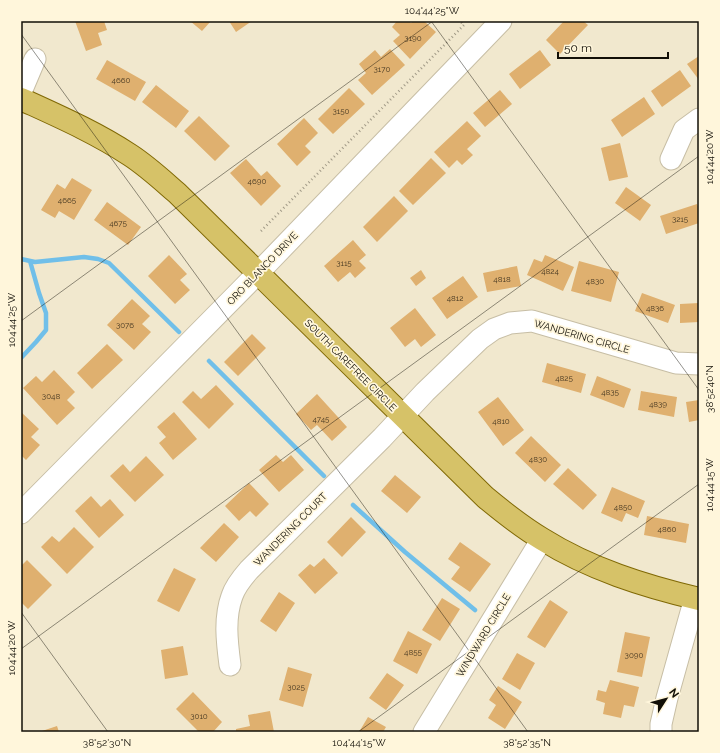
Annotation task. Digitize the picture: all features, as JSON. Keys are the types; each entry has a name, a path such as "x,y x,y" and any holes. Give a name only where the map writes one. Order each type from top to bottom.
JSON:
{"main road":[{"name":"SOUTH CAREFREE CIRCLE","path":"21,99 77,124 102,138 131,156 159,177 485,497 510,517 542,539 577,559 615,575 697,599"}],"street":[{"name":"ORO BLANCO DRIVE","path":"21,513 258,273 490,25"},
{"path":"21,92 34,59"},
{"path":"670,158 684,130 699,119"},
{"name":"WANDERING CIRCLE","path":"402,416 480,339 494,330 510,323 532,321 676,363 699,364"},
{"name":"WANDERING COURT","path":"230,665 227,636 228,612 232,596 239,582 248,570 382,438 402,416"},
{"name":"WINDWARD CIRCLE","path":"424,732 542,539"},
{"path":"661,732 666,698 697,599"}],"path":[{"path":"261,231 464,25 460,21"}],"building":[{"path":"75,21 104,21 107,30 98,33 102,45 86,51"},
{"path":"190,21 211,21 202,31"},
{"path":"229,21 252,21 236,32"},
{"path":"397,21 409,21 411,23 413,21 424,21 436,32 410,59 393,41 400,35 392,27"},
{"path":"564,21 583,21 588,25 560,54 546,40"},
{"path":"390,49 405,65 372,95 358,80 366,73 359,64 375,50 381,57"},
{"path":"540,50 551,65 520,89 509,74"},
{"path":"699,56 699,80 687,64"},
{"path":"107,60 146,82 135,101 96,79"},
{"path":"680,70 691,86 662,107 651,91"},
{"path":"156,85 189,111 176,128 142,102"},
{"path":"349,88 365,104 333,134 318,119"},
{"path":"500,90 512,104 485,127 473,113"},
{"path":"644,97 655,114 622,137 611,120"},
{"path":"199,116 230,146 215,161 184,131"},
{"path":"304,118 318,133 305,146 311,152 297,166 277,144"},
{"path":"467,121 481,136 467,149 473,155 462,165 457,160 449,168 434,152"},
{"path":"620,143 628,177 609,181 601,148"},
{"path":"431,158 446,173 413,205 399,191"},
{"path":"246,159 261,176 267,171 281,186 261,206 230,173"},
{"path":"72,178 92,190 74,220 59,211 55,218 41,210 57,184 65,189"},
{"path":"626,187 651,205 640,221 615,203"},
{"path":"394,196 408,211 377,242 363,227"},
{"path":"107,202 141,227 128,245 94,220"},
{"path":"697,204 699,209 699,223 666,234 660,216"},
{"path":"353,240 366,255 359,261 366,268 355,278 350,272 338,282 324,266"},
{"path":"169,255 187,274 180,280 190,290 175,304 148,276"},
{"path":"545,255 574,267 563,291 527,275 534,259 542,262"},
{"path":"579,261 619,272 611,302 571,291"},
{"path":"517,266 521,286 487,292 483,273"},
{"path":"421,270 426,278 416,286 410,278"},
{"path":"463,276 478,297 447,319 432,298"},
{"path":"642,293 675,305 668,323 635,311"},
{"path":"132,299 150,316 142,324 151,332 134,350 107,325"},
{"path":"699,303 699,322 680,323 680,304"},
{"path":"415,308 436,335 421,347 415,339 405,347 390,328"},
{"path":"252,334 266,348 238,376 224,362"},
{"path":"107,344 123,360 92,389 77,373"},
{"path":"547,363 586,374 581,393 542,382"},
{"path":"54,370 75,392 67,400 75,408 57,425 23,388 36,376 42,382"},
{"path":"597,376 631,389 624,408 590,395"},
{"path":"216,385 234,404 209,429 182,402 193,391 201,399"},
{"path":"641,391 677,397 674,417 638,410"},
{"path":"317,394 347,427 332,441 317,425 311,430 296,414"},
{"path":"498,397 524,430 503,446 478,412"},
{"path":"699,400 699,420 689,422 686,402"},
{"path":"21,412 39,429 31,437 40,445 26,460 21,455"},
{"path":"174,412 197,439 173,460 159,443 166,437 157,427"},
{"path":"531,436 561,465 545,482 515,453"},
{"path":"276,455 283,462 291,455 304,470 279,492 259,470"},
{"path":"146,456 164,475 135,502 110,476 123,464 130,472"},
{"path":"568,468 597,495 583,510 553,484"},
{"path":"395,475 421,497 407,513 381,491"},
{"path":"249,483 269,504 256,517 250,511 239,521 225,506"},
{"path":"612,487 645,501 638,518 626,513 622,522 601,513"},
{"path":"91,496 101,507 110,499 124,515 99,538 75,511"},
{"path":"647,516 689,524 686,543 644,535"},
{"path":"351,517 366,532 342,557 327,542"},
{"path":"224,523 239,537 216,562 200,548"},
{"path":"74,527 94,547 67,574 41,547 52,536 59,542"},
{"path":"460,542 491,564 470,592 451,579 460,567 448,559"},
{"path":"324,558 338,573 315,594 298,575 310,564 314,567"},
{"path":"27,560 52,585 28,609 21,602 21,566"},
{"path":"174,568 196,579 179,612 157,601"},
{"path":"279,592 295,603 276,632 260,621"},
{"path":"442,598 460,609 440,641 422,630"},
{"path":"550,600 568,612 545,648 527,637"},
{"path":"408,631 432,644 417,674 393,661"},
{"path":"625,632 650,637 642,677 617,672"},
{"path":"183,646 188,675 165,679 161,650"},
{"path":"517,653 535,663 520,690 502,679"},
{"path":"288,667 312,674 303,707 279,700"},
{"path":"387,673 404,685 386,710 369,698"},
{"path":"610,680 639,687 634,707 624,705 621,718 603,714 605,703 596,700 598,690 606,692"},
{"path":"498,686 522,702 505,729 488,718 496,705 489,700"},
{"path":"193,692 222,722 213,732 199,732 176,709"},
{"path":"270,711 274,732 236,732 236,729 250,726 248,715"},
{"path":"368,717 386,727 383,732 359,732"},
{"path":"57,726 59,732 39,732"}],"waterway":[{"path":"21,259 35,262 84,257 98,259 109,263 179,332"},
{"path":"21,358 46,330 46,313 30,261"},
{"path":"209,361 324,476"},
{"path":"353,505 405,552 475,610"}]}
